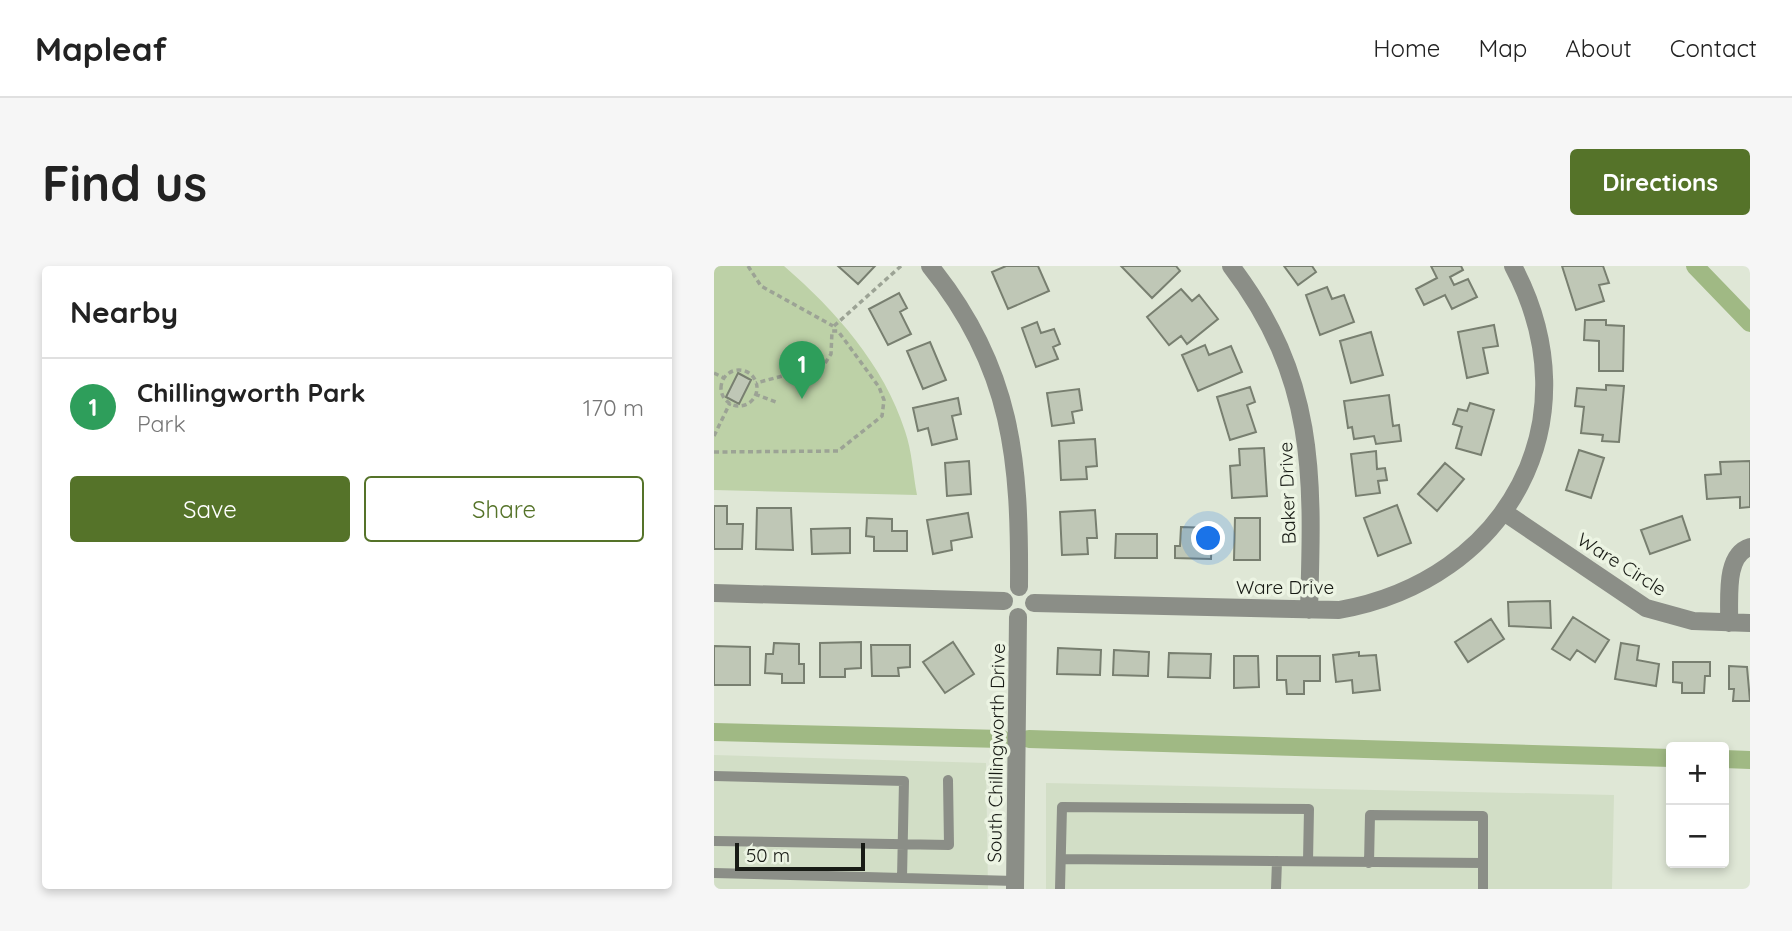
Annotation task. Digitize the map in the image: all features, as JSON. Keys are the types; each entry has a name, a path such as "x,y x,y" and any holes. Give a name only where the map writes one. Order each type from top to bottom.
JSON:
{"street":[{"path":"930,266 944,283 982,348 1007,419 1016,463 1019,509 1018,587"},
{"name":"Baker Drive","path":"1231,266 1270,326 1301,407 1312,494 1309,610"},
{"name":"Ware Drive","path":"1034,603 1309,610 1369,604 1412,589 1463,557 1504,512 1524,476 1535,447 1544,386 1542,346 1535,316 1513,266"},
{"name":"Ware Circle","path":"1504,512 1646,608 1693,621 1750,623"},
{"path":"1729,623 1733,559 1741,550 1750,547"},
{"path":"1018,587 1030,591 1034,603 1030,613 1018,617 1008,613 1004,601 1011,590 1018,587"},
{"path":"714,593 1004,601"},
{"name":"South Chillingworth Drive","path":"1015,885 1018,617"}],"lane":[{"path":"714,776 904,781 902,878"},
{"path":"714,841 949,845 948,780"},
{"path":"1060,889 1062,807 1309,809 1308,861"},
{"path":"1369,863 1370,815 1483,816 1483,889"},
{"path":"1061,859 1483,863"},
{"path":"1276,861 1276,889"},
{"path":"714,873 902,878 1015,885"},
{"path":"782,875 782,889"}],"path":[{"path":"714,452 838,451 878,422 884,400 879,387 842,334 761,286 748,266"},
{"path":"756,383 824,365 831,354 833,328 901,266"},
{"path":"741,370 751,375 756,383 755,394 746,404 730,403 722,394 724,378 741,370"},
{"path":"714,373 724,378"},
{"path":"755,394 776,402"},
{"path":"714,436 730,403"}],"shaded area":[{"path":"714,755 986,763 988,889 714,889"},
{"path":"1046,783 1614,795 1612,889 1046,889"}],"green space":[{"path":"714,266 784,266 839,320 871,361 896,407 909,446 917,495 714,490"}],"building":[{"path":"838,266 875,266 858,284"},
{"path":"1006,266 1038,266 1049,291 1008,309 992,272"},
{"path":"1121,266 1176,266 1180,271 1152,298"},
{"path":"1284,266 1312,266 1316,272 1298,285"},
{"path":"1431,266 1461,266 1463,270 1450,277 1454,285 1468,279 1477,297 1452,309 1445,295 1424,305 1416,289 1437,278"},
{"path":"1562,266 1603,266 1609,283 1599,285 1604,301 1576,310"},
{"path":"1327,287 1332,299 1344,295 1354,322 1320,335 1306,295"},
{"path":"1181,289 1192,301 1199,295 1218,319 1187,344 1181,336 1169,345 1147,317"},
{"path":"899,293 907,308 900,312 911,334 888,345 869,309"},
{"path":"1585,320 1606,320 1606,325 1624,326 1623,371 1599,371 1599,341 1584,340"},
{"path":"1037,322 1041,333 1054,329 1060,344 1053,347 1058,359 1036,367 1022,328"},
{"path":"1494,325 1498,346 1483,348 1488,373 1467,378 1458,332"},
{"path":"1371,332 1383,375 1351,383 1340,341"},
{"path":"930,342 946,380 923,389 907,351"},
{"path":"1205,345 1209,355 1231,346 1242,372 1198,391 1182,355"},
{"path":"738,373 751,380 739,404 726,397"},
{"path":"1606,385 1624,386 1619,442 1602,441 1603,435 1581,433 1584,407 1575,406 1577,388 1606,390"},
{"path":"1250,387 1255,402 1247,405 1256,432 1230,440 1217,397"},
{"path":"1079,389 1082,410 1072,412 1074,423 1052,426 1047,393"},
{"path":"1389,395 1393,426 1399,425 1401,441 1376,444 1374,436 1354,439 1352,427 1348,428 1344,401"},
{"path":"958,398 961,414 952,416 957,439 932,445 928,428 918,431 913,408"},
{"path":"1470,403 1494,410 1481,455 1456,448 1462,427 1453,424 1458,409 1467,411"},
{"path":"1095,439 1097,466 1086,467 1087,479 1061,480 1059,441"},
{"path":"1264,448 1267,496 1232,498 1230,466 1240,465 1239,449"},
{"path":"1579,450 1604,458 1591,498 1566,490"},
{"path":"1376,451 1377,469 1385,468 1387,480 1378,481 1380,493 1356,496 1351,454"},
{"path":"969,461 971,494 947,496 945,463"},
{"path":"1750,461 1750,507 1740,508 1740,497 1707,499 1705,475 1721,474 1720,462"},
{"path":"1445,463 1464,479 1437,511 1418,494"},
{"path":"1397,505 1411,543 1378,556 1364,518"},
{"path":"714,506 727,506 727,524 743,524 742,549 714,549"},
{"path":"757,508 791,508 793,550 756,549"},
{"path":"1095,510 1097,538 1087,538 1088,554 1062,555 1060,512"},
{"path":"968,513 972,537 951,541 952,550 933,554 927,520"},
{"path":"1682,516 1690,540 1650,554 1641,530"},
{"path":"867,518 892,519 892,531 907,531 907,551 874,551 874,537 866,536"},
{"path":"1235,518 1260,518 1260,560 1234,560"},
{"path":"1181,527 1212,528 1211,559 1175,558 1175,546 1180,546"},
{"path":"850,528 850,553 812,554 811,529"},
{"path":"1116,534 1157,534 1157,558 1115,558"},
{"path":"1550,601 1551,628 1509,626 1508,602"},
{"path":"1573,617 1609,640 1595,662 1577,650 1570,660 1552,649"},
{"path":"1491,619 1504,639 1468,662 1455,642"},
{"path":"861,642 861,668 845,669 845,677 820,677 820,643"},
{"path":"953,642 974,674 945,693 923,662"},
{"path":"774,643 799,644 799,664 804,664 804,683 782,683 782,674 765,673 766,654 773,654"},
{"path":"1621,643 1639,646 1637,660 1659,664 1656,686 1615,679"},
{"path":"871,645 910,645 910,667 898,668 899,676 872,676"},
{"path":"714,646 750,647 750,685 714,685"},
{"path":"1058,648 1101,650 1100,675 1057,674"},
{"path":"1114,650 1149,652 1148,676 1113,675"},
{"path":"1359,652 1359,656 1376,655 1380,690 1353,693 1352,680 1336,682 1333,655"},
{"path":"1169,653 1211,654 1210,678 1168,677"},
{"path":"1234,656 1258,656 1259,687 1234,688"},
{"path":"1277,656 1320,656 1320,681 1304,681 1304,694 1287,694 1286,680 1277,680"},
{"path":"1673,662 1710,662 1710,676 1705,676 1704,693 1682,693 1682,683 1673,682"},
{"path":"1729,666 1747,667 1750,701 1733,701 1734,689 1729,689"}],"waterway":[{"path":"1695,266 1750,323"},
{"path":"714,732 1002,739"},
{"path":"1029,739 1666,758"},
{"path":"1729,759 1750,760"}],"place":[{"name":"Chillingworth Park","path":"802,399"}]}
